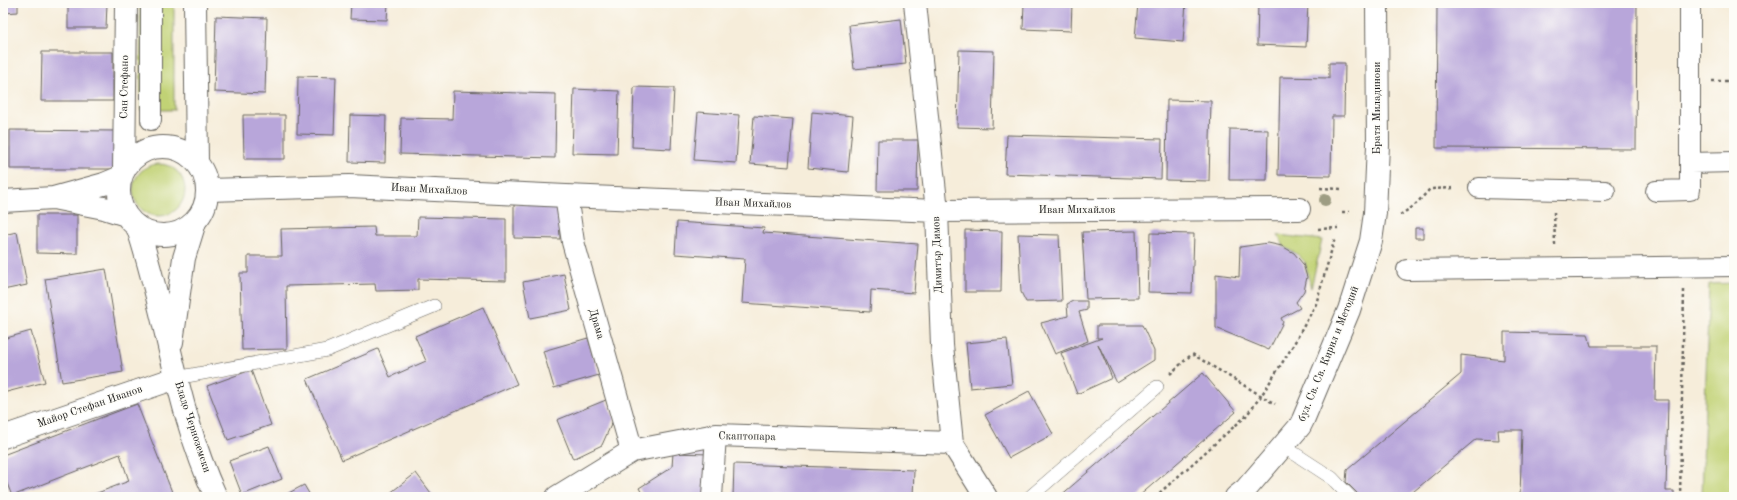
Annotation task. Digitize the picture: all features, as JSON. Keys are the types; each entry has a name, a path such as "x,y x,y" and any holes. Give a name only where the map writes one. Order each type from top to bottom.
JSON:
{"street":[{"name":"Сан Стефано","path":"122,174 126,3"},
{"path":"151,3 151,120"},
{"path":"195,3 197,162"},
{"name":"Димитър Димов","path":"915,3 937,211 942,345 952,443 986,497"},
{"name":"Братя Миладинови","path":"1375,213 1378,145 1377,3"},
{"path":"1656,191 1690,190 1690,3"},
{"path":"52,198 104,208 131,220 148,232 160,235 172,234 184,230 195,222 202,213 206,202 208,190 206,180 197,162 186,152 172,147 158,147 144,151 132,159 122,174 119,185 120,200 131,220"},
{"path":"1690,163 1734,162"},
{"path":"3,202 52,198 104,184 122,174"},
{"name":"Иван Михайлов","path":"208,190 349,186 937,211 1299,209"},
{"path":"1479,188 1605,191"},
{"name":"Драма","path":"566,196 573,242 632,451"},
{"name":"бул. Св. Св. Кирил и Методий","path":"1236,497 1246,489 1303,420 1349,310 1371,241 1375,213"},
{"name":"Владо Черноземски","path":"131,220 149,265 170,355 193,438 216,497"},
{"name":"Владо Черноземски","path":"170,355 184,258 195,222"},
{"path":"1407,270 1734,266"},
{"name":"Майор Стефан Иванов","path":"3,437 176,378"},
{"path":"712,497 716,435"},
{"name":"Скаптопара","path":"557,497 632,451 716,435 952,443"}],"lane":[{"path":"176,378 327,350 434,306"},
{"path":"1030,497 1157,387"},
{"path":"1283,446 1332,478 1350,497"}],"path":[{"path":"1320,188 1343,189"},
{"path":"1400,215 1414,206 1430,189 1479,188"},
{"path":"1554,189 1555,268"},
{"path":"1342,212 1349,212"},
{"path":"1318,229 1338,228"},
{"path":"1155,497 1246,416 1261,396 1292,349 1316,304 1335,238"},
{"path":"1680,497 1684,266"},
{"path":"1157,387 1192,354 1275,404"}],"green space":[{"path":"140,3 174,3 174,110 141,110"},
{"path":"159,164 169,166 177,172 183,180 185,190 183,200 177,208 169,214 159,216 149,214 141,208 135,200 133,190 135,180 141,172 149,166"},
{"path":"1278,235 1322,240 1311,288 1305,262 1297,254 1285,248"},
{"path":"1734,283 1734,497 1702,497 1709,284"}],"building":[{"path":"3,3 18,3 18,12 3,13"},
{"path":"68,3 107,3 106,28 68,28"},
{"path":"351,3 388,3 387,20 350,19"},
{"path":"507,3 507,5 488,4"},
{"path":"1024,3 1072,3 1071,31 1023,29"},
{"path":"1138,3 1186,3 1183,42 1135,38"},
{"path":"1258,3 1308,3 1306,47 1257,45"},
{"path":"1437,3 1637,3 1636,149 1436,148"},
{"path":"216,16 267,18 265,94 214,92"},
{"path":"901,19 906,64 854,69 849,25"},
{"path":"959,50 994,51 992,128 957,127"},
{"path":"42,52 113,52 113,101 41,101"},
{"path":"1329,63 1345,63 1344,116 1332,116 1331,176 1278,175 1280,77 1329,78"},
{"path":"298,76 336,77 334,135 297,134"},
{"path":"634,87 674,88 671,149 632,147"},
{"path":"574,89 619,91 617,154 572,153"},
{"path":"453,91 556,94 555,158 400,154 401,118 452,119"},
{"path":"1167,100 1211,101 1209,181 1166,180"},
{"path":"698,112 739,115 736,163 694,160"},
{"path":"812,112 853,116 848,172 808,168"},
{"path":"243,115 285,115 285,159 244,159"},
{"path":"350,115 386,116 385,163 349,162"},
{"path":"754,116 793,119 789,167 750,164"},
{"path":"1230,129 1268,130 1267,180 1229,180"},
{"path":"10,130 116,131 116,169 10,169"},
{"path":"1007,135 1162,139 1161,179 1005,174"},
{"path":"878,140 918,140 917,191 877,191"},
{"path":"514,204 560,204 560,239 514,238"},
{"path":"37,215 77,215 77,254 37,253"},
{"path":"418,217 506,219 506,281 418,279 418,290 376,291 375,284 286,286 287,349 242,350 240,273 248,273 248,256 282,256 281,229 374,227 375,236 417,236"},
{"path":"677,222 764,228 763,233 918,244 914,293 871,290 870,312 742,303 745,259 675,254"},
{"path":"1415,228 1423,228 1423,238 1415,238"},
{"path":"965,230 1002,231 1001,292 965,292"},
{"path":"1136,231 1138,298 1086,299 1082,232"},
{"path":"17,232 27,285 3,290 3,235"},
{"path":"1150,233 1194,234 1192,293 1148,292"},
{"path":"1018,234 1059,235 1062,301 1026,302 1021,292"},
{"path":"1268,243 1282,246 1294,253 1303,264 1307,277 1304,291 1296,302 1300,308 1281,318 1283,322 1269,350 1216,328 1216,274 1239,277 1240,247"},
{"path":"106,269 123,372 62,382 45,279"},
{"path":"564,274 571,310 530,318 523,282"},
{"path":"1073,301 1087,301 1087,310 1079,312 1088,341 1055,354 1041,323 1068,316 1067,304"},
{"path":"483,307 517,384 342,460 307,379 378,349 390,377 426,361 415,336"},
{"path":"1097,325 1142,325 1154,351 1154,360 1117,383 1098,344 1112,378 1077,394 1061,353 1102,338 1097,338"},
{"path":"31,331 45,382 3,393 3,339"},
{"path":"1504,332 1588,334 1591,346 1656,346 1655,400 1668,400 1666,491 1674,491 1674,497 1520,497 1522,430 1498,430 1499,440 1476,439 1407,497 1361,497 1346,482 1347,470 1461,374 1461,355 1504,360"},
{"path":"588,338 599,375 554,388 543,351"},
{"path":"1007,339 1012,384 970,388 966,343"},
{"path":"251,370 271,425 228,440 207,386"},
{"path":"1203,373 1236,412 1138,497 1059,497"},
{"path":"1029,391 1053,434 1009,458 985,415"},
{"path":"606,400 614,418 602,445 573,459 557,420"},
{"path":"137,404 174,497 93,497 92,495 129,481 120,454 12,496 3,473 3,455"},
{"path":"269,446 282,479 242,495 229,461"},
{"path":"673,453 710,454 708,497 644,497 639,488 672,467"},
{"path":"734,464 914,470 913,497 733,497"},
{"path":"416,473 434,497 385,497"},
{"path":"304,485 311,497 281,497"}]}
